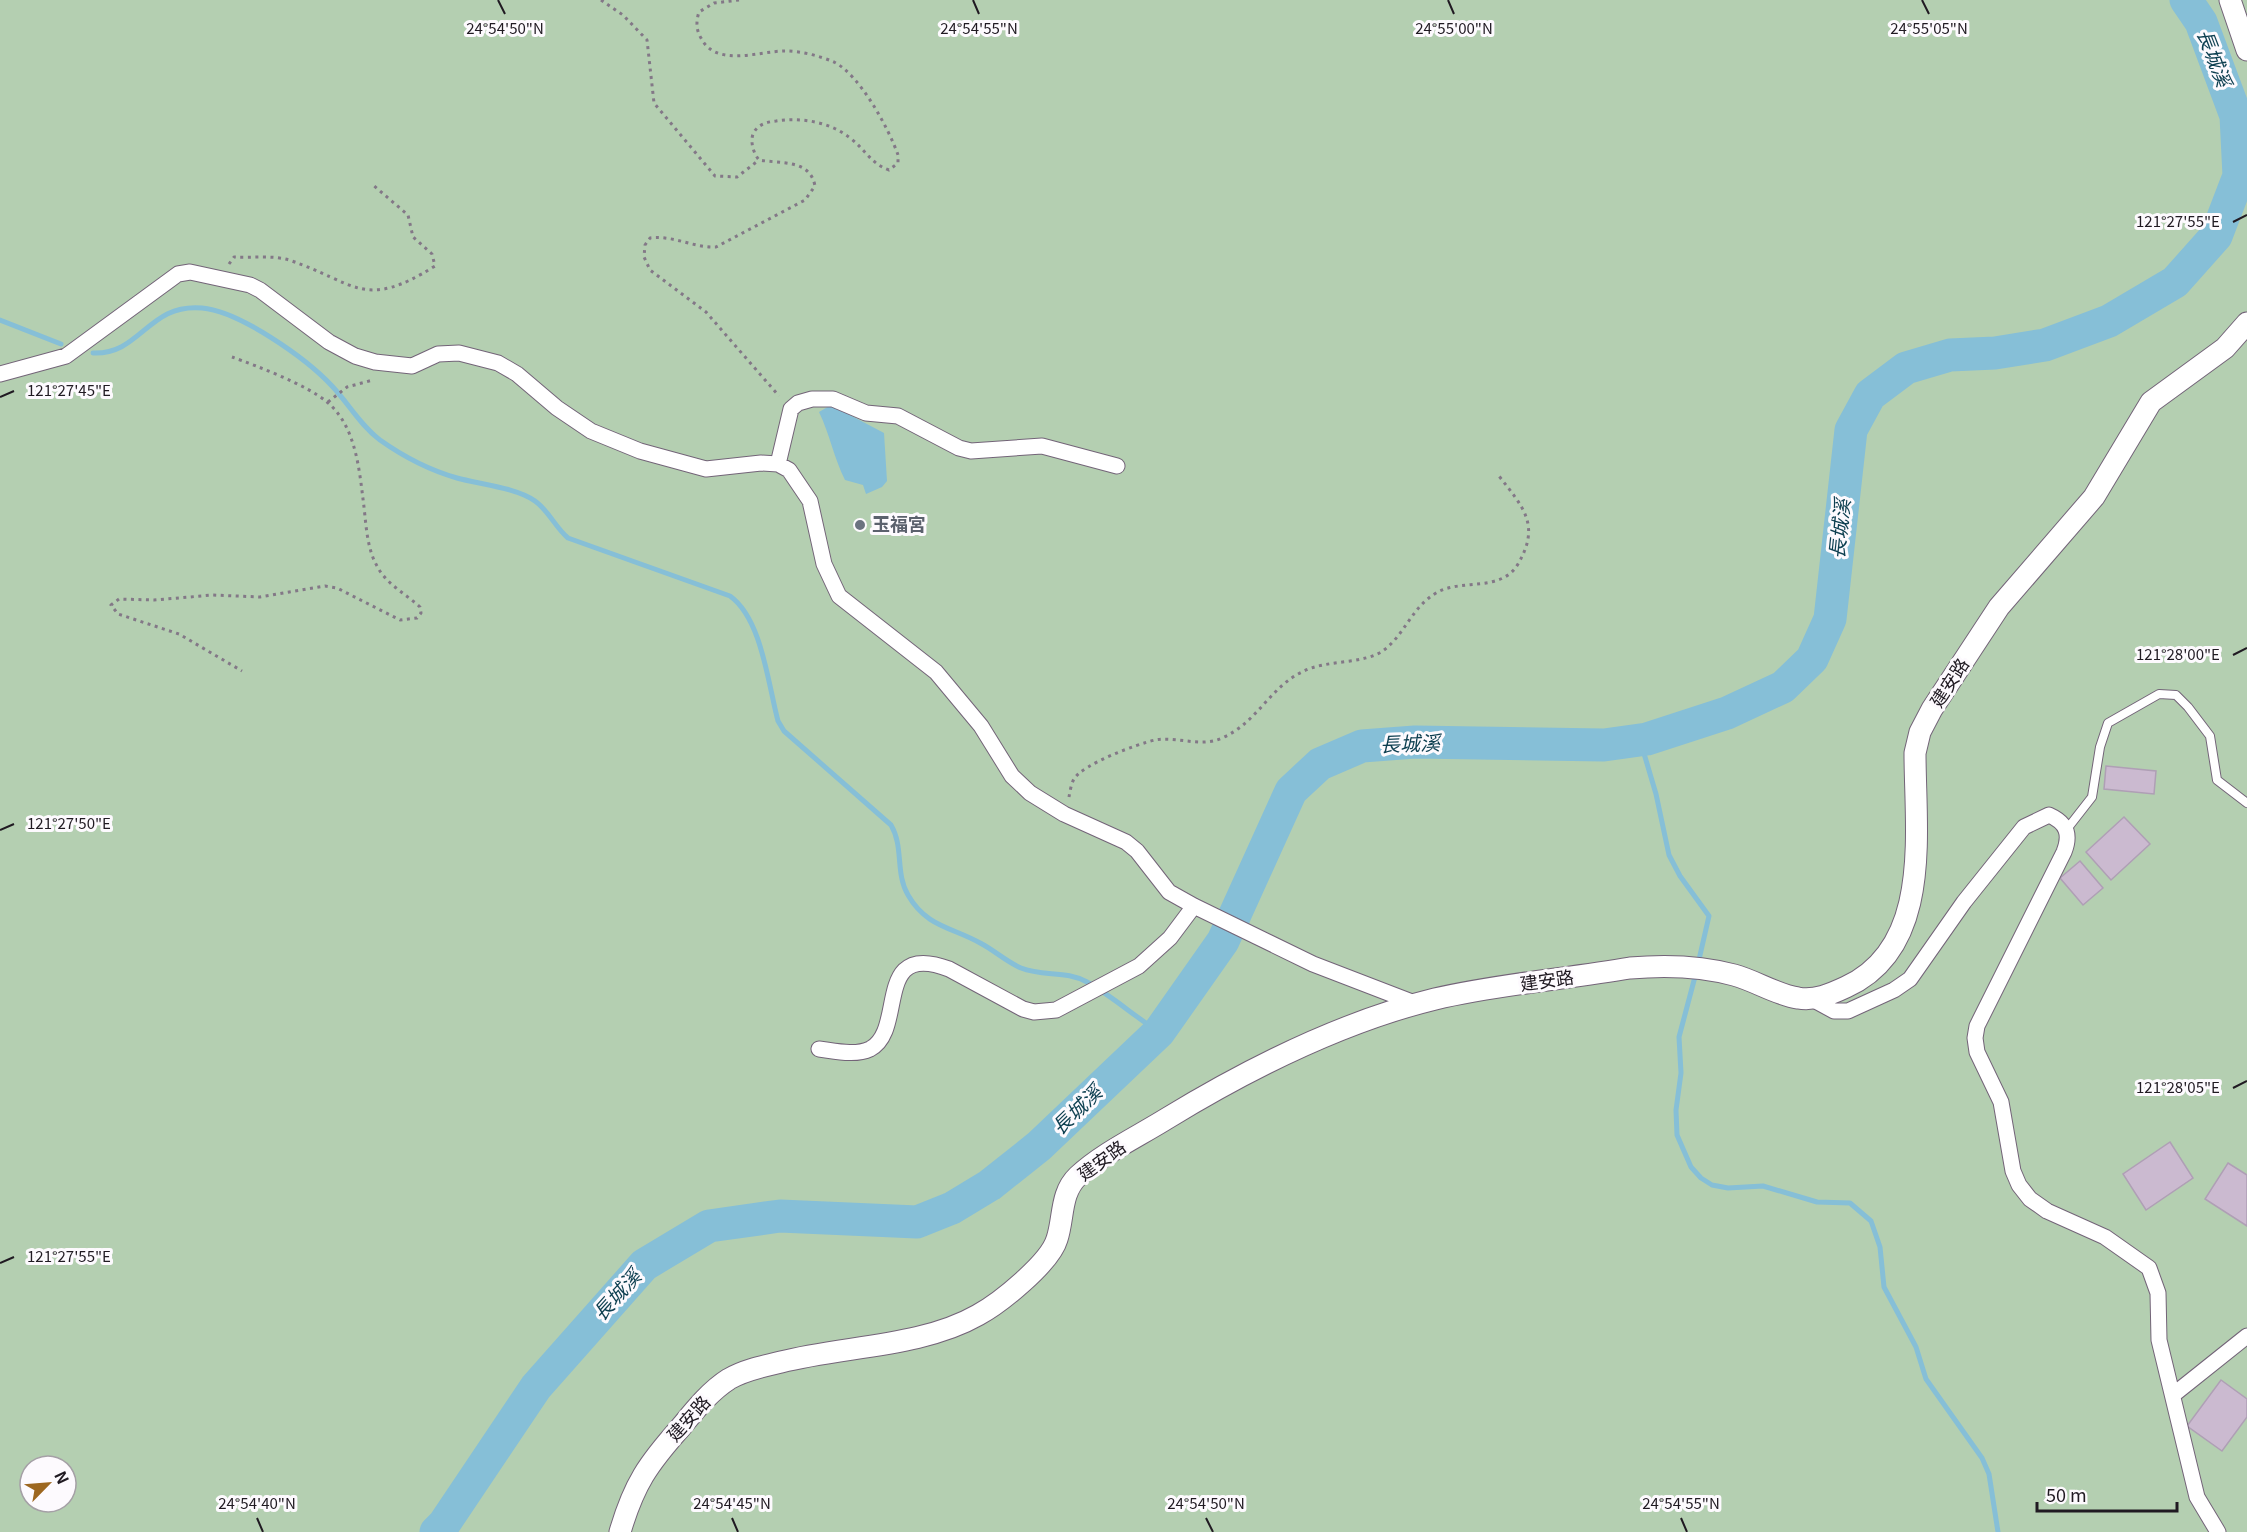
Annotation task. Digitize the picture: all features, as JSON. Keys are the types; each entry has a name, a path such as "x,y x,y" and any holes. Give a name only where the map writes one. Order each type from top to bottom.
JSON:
{"street":[{"path":"2229,0 2247,50"},
{"path":"0,374 66,356 178,274 190,272 260,290 339,349 375,362 412,366 447,352 498,363 517,374 557,408 591,431 640,451 706,469 778,464 789,470 810,501 824,564 839,596 882,631 926,662 981,726 1012,776 1030,793 1064,814 1126,842 1137,850 1169,892 1313,964 1417,1004"},
{"name":"建安路","path":"620,1532 632,1494 645,1470 701,1404 732,1378 794,1359 884,1344 963,1323 977,1316 1016,1286 1054,1248 1069,1188 1076,1178 1091,1166 1188,1105 1297,1050 1366,1021 1417,1004 1479,991 1630,968 1680,968 1720,972 1797,998 1812,999 1830,995 1855,983 1879,964 1894,946 1905,921 1913,890 1915,753 1920,732 1932,710 1999,608 2094,497 2151,402 2225,348 2247,323"},
{"path":"778,464 791,409 798,403 812,399 833,399 866,413 898,416 971,452 1042,446 1117,466"},
{"path":"1812,999 1834,1011 1848,1011 1894,990 1910,979 1923,963 1964,902 2024,827 2049,815 2060,820 2067,829 2068,842 2064,852 1977,1026 1975,1038 1977,1052 2001,1102 2013,1171 2019,1185 2030,1199 2047,1211 2105,1237 2149,1268 2158,1293 2159,1340 2197,1497 2218,1532"},
{"path":"819,1049 852,1052 868,1049 876,1044 887,1029 896,981 903,972 924,964 949,969 1023,1009 1034,1012 1056,1010 1149,959 1201,909"},
{"path":"2173,1395 2247,1336"}],"lane":[{"path":"2067,829 2092,797 2100,747 2108,723 2158,694 2176,695 2207,729 2214,744 2217,780 2247,803"}],"path":[{"path":"601,0 623,15 647,40 654,102 715,176 736,177 759,160 801,165 814,179 815,186 812,194 805,200 722,245 704,248 677,239 650,238 645,245 645,257 650,270 706,312 791,409"},
{"path":"738,0 714,3 699,12 696,21 699,36 706,46 722,56 785,51 823,58 837,64 851,76 875,109 894,143 898,163 889,170 881,167 872,162 849,137 833,128 812,120 787,119 767,122 758,127 753,136 753,145 754,154 759,160"},
{"path":"220,279 234,257 287,259 333,280 374,292 406,284 435,266 432,254 413,237 408,215 373,185"},
{"path":"232,357 263,368 328,402 351,437 360,467 369,541 377,567 420,607 421,613 417,618 400,620 337,588 325,586 305,587 260,597 213,595 154,600 119,599 111,605 118,614 179,634 242,671"},
{"path":"328,402 347,387 380,380"},
{"path":"1064,814 1074,779 1085,769 1128,749 1156,740 1205,743 1221,739 1244,727 1285,682 1301,672 1322,664 1367,658 1383,651 1398,637 1419,607 1436,593 1456,585 1503,579 1517,567 1527,547 1530,531 1524,508 1499,476"}],"green space":[{"path":"0,0 2247,0 2247,1532 0,1532"}],"water":[{"path":"831,405 884,433 887,481 882,487 866,494 863,485 845,480 819,412"}],"building":[{"path":"2106,766 2156,771 2154,794 2104,789"},
{"path":"2124,817 2150,844 2111,880 2086,852"},
{"path":"2080,861 2103,888 2083,905 2060,878"},
{"path":"2170,1142 2193,1178 2146,1210 2123,1174"},
{"path":"2228,1163 2247,1175 2247,1226 2205,1199"},
{"path":"2221,1380 2247,1399 2247,1417 2222,1451 2187,1426"}],"waterway":[{"name":"長城溪","path":"436,1532 444,1524 536,1387 644,1265 709,1226 780,1216 917,1222 952,1208 990,1185 1039,1146 1159,1032 1223,941 1291,791 1320,764 1362,746 1415,742 1604,745 1647,739 1727,713 1783,687 1812,659 1830,619 1851,430 1870,395 1906,368 1950,355 1995,353 2045,345 2109,321 2175,282 2216,236 2239,176 2236,116 2201,22 2186,0"},
{"path":"93,353 123,346 169,313 202,308 217,311 253,327 306,362 332,386 373,434 408,457 447,475 528,497 544,509 568,538 730,596 741,606 757,636 778,721 784,731 891,825 897,842 904,887 915,906 932,921 971,938 1021,968 1071,976 1087,982 1159,1032"},
{"path":"0,320 61,344"},
{"path":"1640,740 1656,794 1669,855 1680,876 1709,916 1698,964"},
{"path":"1696,973 1679,1037 1681,1073 1676,1110 1677,1135 1691,1167 1701,1178 1712,1185 1728,1188 1763,1186 1817,1202 1850,1203 1871,1221 1880,1247 1884,1287 1916,1347 1926,1379 1982,1458 1989,1474 1998,1532"}],"place":[{"name":"玉福宮","path":"860,525"}]}
